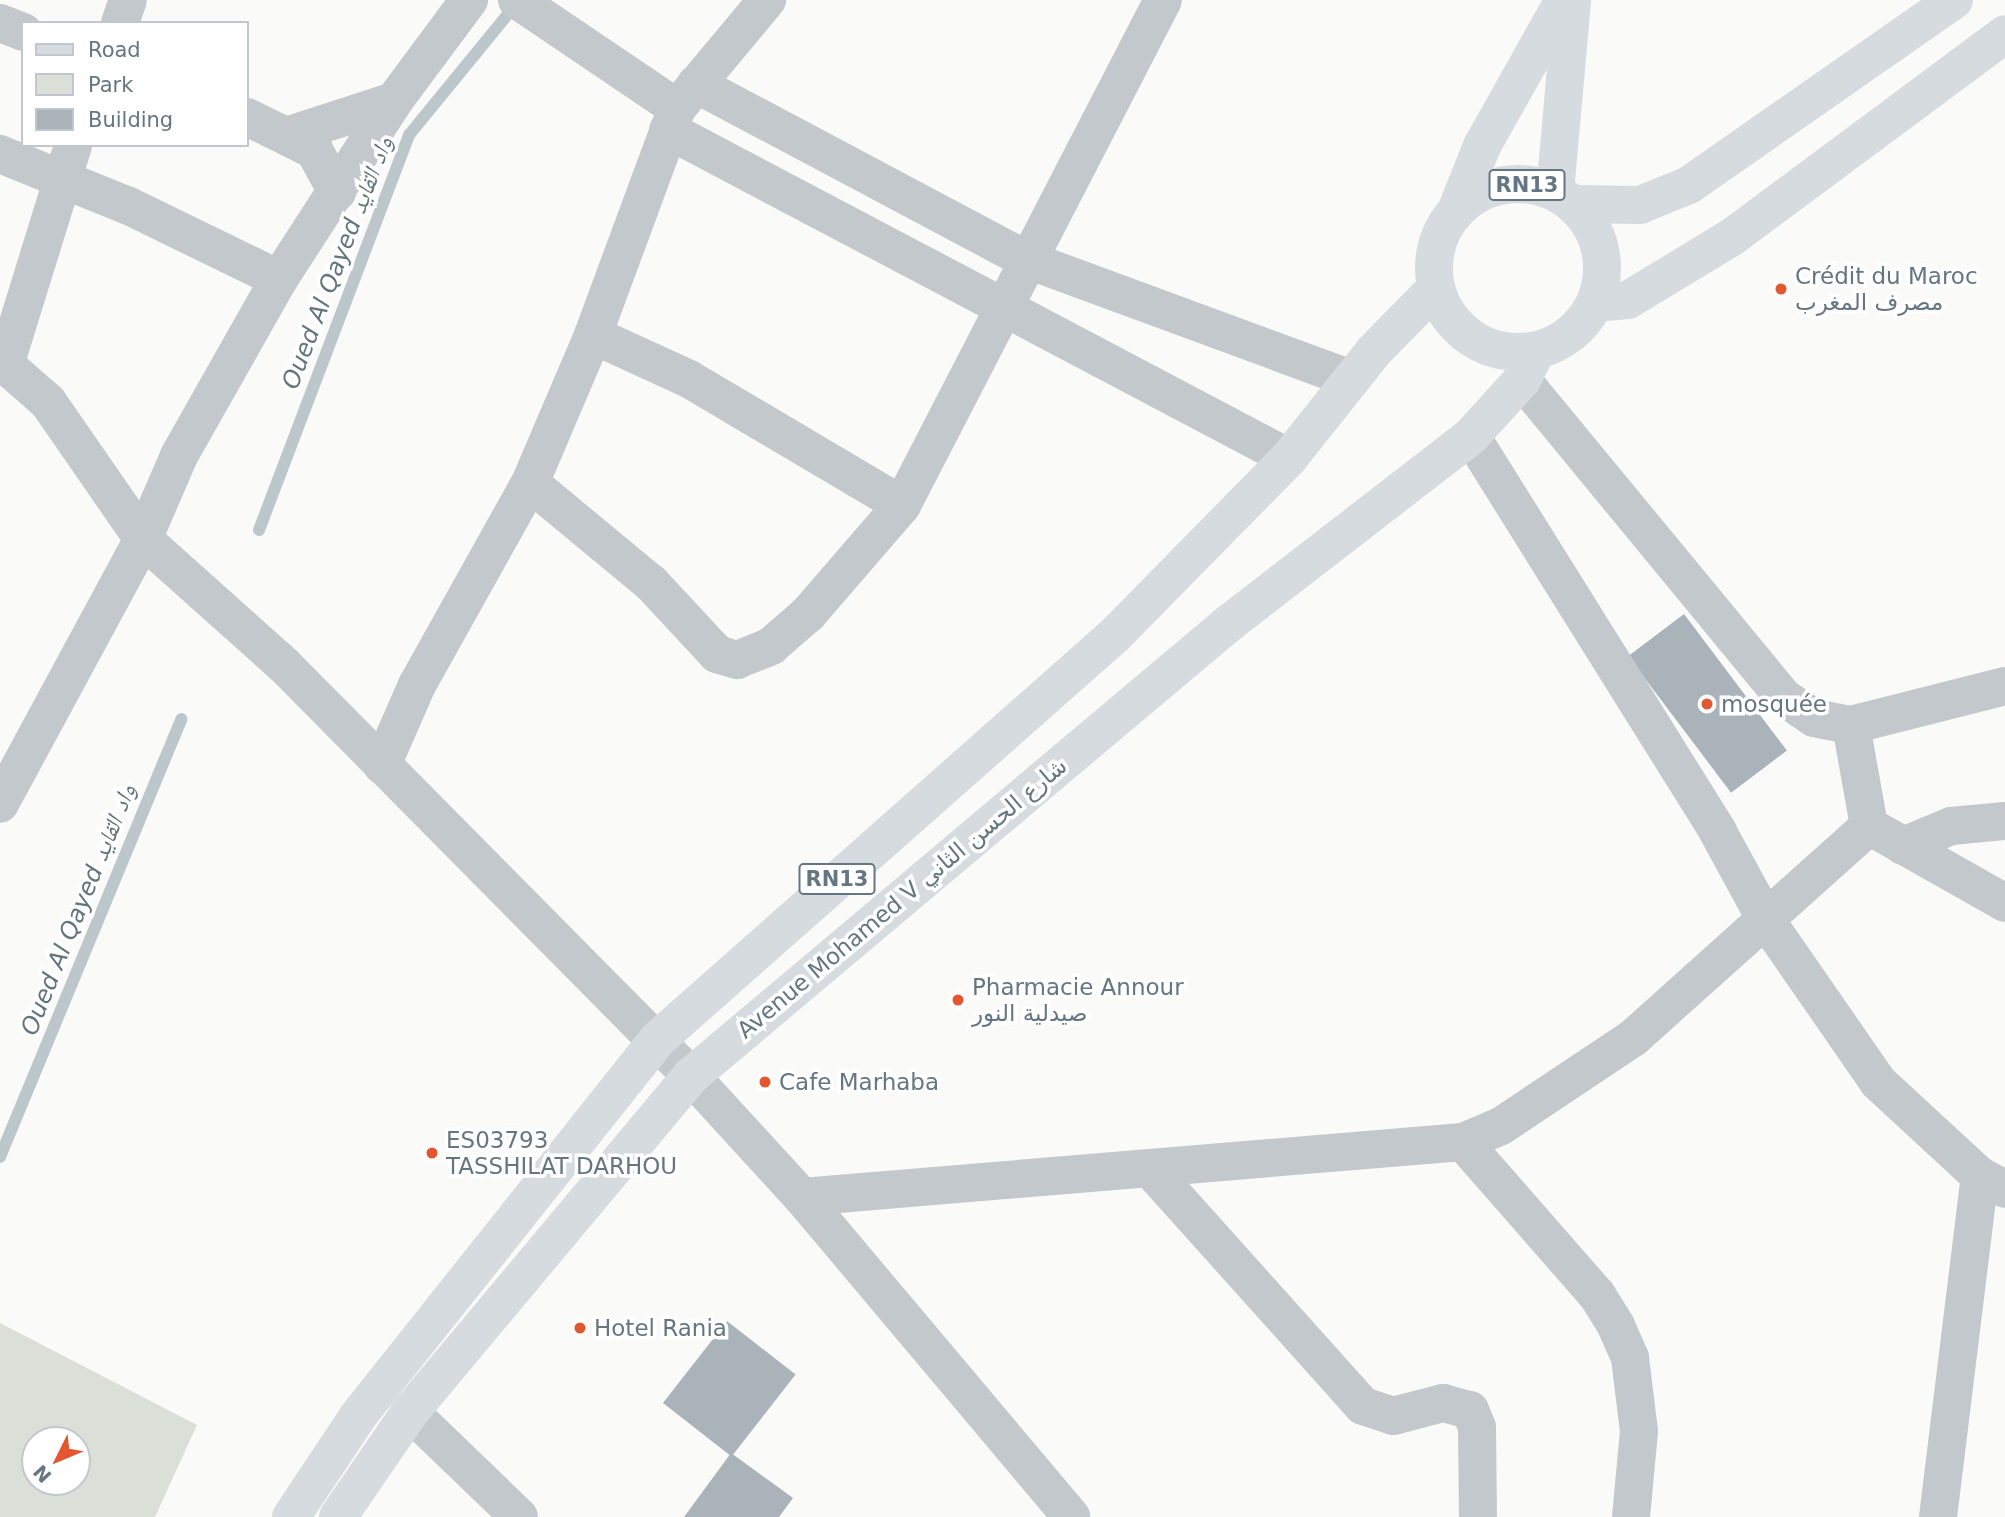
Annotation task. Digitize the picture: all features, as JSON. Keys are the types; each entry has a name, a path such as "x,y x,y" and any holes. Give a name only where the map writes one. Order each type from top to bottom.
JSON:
{"main road":[{"path":"1456,211 1482,146 1564,0"},
{"path":"1564,198 1572,0"},
{"name":"RN13","path":"291,1517 358,1416 657,1040 1115,635 1289,458 1351,379 1436,288 1441,234 1456,211 1502,186 1564,198 1640,205 1689,185 1954,0"},
{"path":"1595,303 1628,300 1732,237 2005,34"},
{"name":"RN13","path":"1564,198 1601,250 1595,303"},
{"path":"1436,288 1462,331 1509,352 1529,365"},
{"name":"Avenue Mohamed V شارع الحسن الثاني","path":"338,1517 410,1412 691,1076 1228,624 1471,436 1529,365 1581,326 1595,303"}],"street":[{"path":"121,21 128,0"},
{"path":"0,804 143,539 179,456 279,279 394,101 469,0"},
{"path":"517,0 680,107 863,234 1289,458"},
{"path":"382,765 417,685 530,483 593,335 680,107 767,0"},
{"path":"530,483 651,583 696,638 737,660 771,646 808,614 902,505 1025,259 1163,0"},
{"path":"0,23 21,31"},
{"path":"292,134 394,101"},
{"path":"680,107 885,189 1025,259 1351,379"},
{"path":"248,117 292,134 314,150 337,192"},
{"path":"72,147 58,181 3,361 48,402 143,539 284,665 691,1076 802,1197 1071,1517"},
{"path":"0,154 58,181 129,206 279,279"},
{"path":"863,234 885,189"},
{"path":"593,335 710,391 902,505"},
{"path":"1529,365 1783,697 1814,718 1851,725 2005,687"},
{"path":"1471,436 1718,832 1766,920 1878,1082 1992,1182 1938,1517"},
{"path":"1851,725 1869,826 2005,903"},
{"path":"1903,846 1951,827 2005,821"},
{"path":"802,1197 1153,1172 1463,1142 1502,1126 1633,1038 1869,826"},
{"path":"1463,1142 1598,1296 1616,1326 1630,1358 1639,1431 1631,1517"},
{"path":"1153,1172 1363,1406 1393,1416 1443,1403 1470,1410 1476,1427 1478,1517"},
{"path":"410,1412 519,1517"}],"green space":[{"path":"0,1323 197,1425 155,1517 0,1517"}],"building":[{"name":"mosquée","path":"1684,614 1787,751 1731,793 1628,656"},
{"path":"727,1321 796,1375 732,1457 663,1403"},
{"path":"731,1453 793,1498 779,1517 684,1517"}],"waterway":[{"name":"Oued Al Qayed واد القايد","path":"259,530 409,135 517,3"},
{"name":"Oued Al Qayed واد القايد","path":"0,1157 181,719"}],"place":[{"name":"Crédit du Maroc مصرف المغرب","path":"1781,289"},
{"name":"mosquée","path":"1707,704"},
{"name":"Pharmacie Annour صيدلية النور","path":"958,1000"},
{"name":"Cafe Marhaba","path":"765,1082"},
{"name":"ES03793 TASSHILAT DARHOU","path":"432,1153"},
{"name":"Hotel Rania","path":"580,1328"}]}
